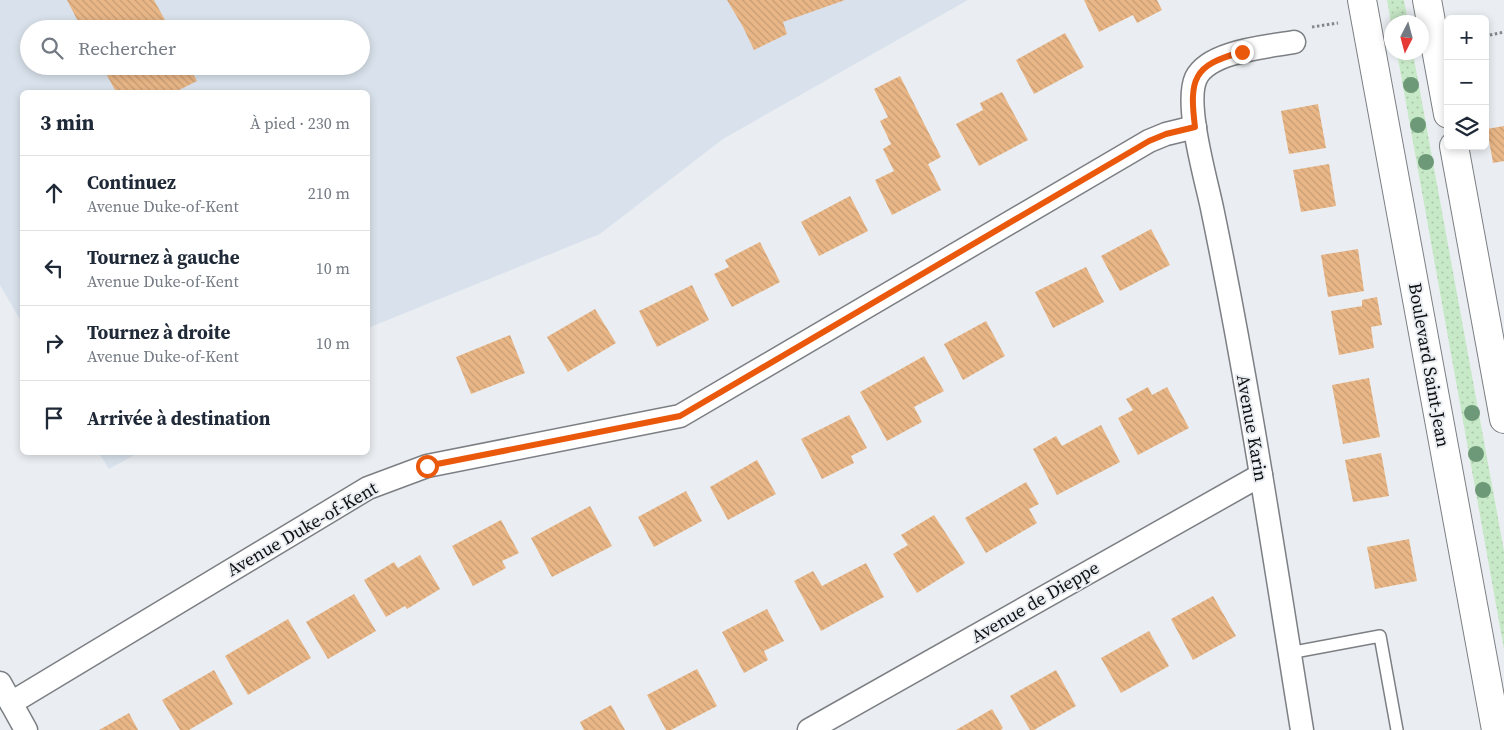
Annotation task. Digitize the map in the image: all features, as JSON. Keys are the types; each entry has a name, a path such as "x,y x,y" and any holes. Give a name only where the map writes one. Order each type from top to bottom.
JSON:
{"main road":[{"name":"Boulevard Saint-Jean","path":"1362,0 1496,730"},
{"path":"1427,0 1446,105"},
{"path":"1455,150 1504,419"}],"street":[{"path":"1195,127 1192,93 1195,80 1200,72 1212,62 1225,56 1302,35"},
{"name":"Avenue Karin","path":"1195,127 1218,238 1261,474 1302,730"},
{"name":"Avenue Duke-of-Kent","path":"12,703 368,488 427,466 680,416 1149,141 1166,134 1195,127"},
{"name":"Avenue de Dieppe","path":"809,730 1261,474"},
{"path":"0,683 26,730"}],"lane":[{"path":"1289,653 1380,636 1397,730"}],"path":[{"path":"1302,35 1341,22"},
{"path":"1489,35 1504,32"}],"shaded area":[{"path":"0,0 968,0 723,139 600,234 370,327 370,90 20,90 20,320 0,285"},
{"path":"100,455 134,455 109,469"}],"green space":[{"path":"1387,0 1404,0 1407,15 1390,15"},
{"path":"1398,60 1414,60 1504,551 1504,649"}],"building":[{"path":"67,0 154,0 165,20 77,20"},
{"path":"727,0 845,0 783,22 787,34 754,50"},
{"path":"1084,0 1157,0 1162,10 1137,23 1133,15 1099,32"},
{"path":"1065,33 1084,67 1034,94 1016,60"},
{"path":"107,75 194,75 197,81 179,90 115,90"},
{"path":"900,76 941,157 928,164 941,190 892,215 875,180 894,171 883,149 891,144 880,121 888,117 874,89"},
{"path":"1002,92 1028,140 979,166 956,124 983,110 980,103"},
{"path":"1318,104 1326,148 1289,154 1281,111"},
{"path":"1504,126 1504,161 1493,163 1489,129"},
{"path":"1329,164 1336,206 1301,212 1293,170"},
{"path":"850,196 868,231 819,256 801,222"},
{"path":"1151,229 1170,265 1120,291 1101,256"},
{"path":"760,242 780,282 732,307 714,274 729,267 725,260"},
{"path":"1358,249 1364,291 1328,297 1321,255"},
{"path":"1086,267 1104,302 1053,328 1035,292"},
{"path":"692,285 709,320 657,347 639,311"},
{"path":"1377,297 1382,325 1371,327 1374,348 1339,355 1331,311 1362,306 1362,300"},
{"path":"595,309 616,343 568,372 547,337"},
{"path":"986,321 1005,356 963,380 944,344"},
{"path":"510,335 525,373 471,394 456,357"},
{"path":"924,356 944,391 914,407 922,422 887,441 860,392"},
{"path":"1369,378 1380,437 1343,444 1332,385"},
{"path":"1148,387 1152,395 1167,387 1189,428 1138,455 1118,418 1133,410 1126,399"},
{"path":"849,415 867,448 851,456 854,463 822,479 801,439"},
{"path":"1101,425 1120,462 1057,495 1033,449 1056,436 1062,446"},
{"path":"1381,453 1389,496 1353,502 1345,460"},
{"path":"757,460 776,494 728,520 710,487"},
{"path":"1026,482 1039,504 1029,509 1037,523 986,553 965,518"},
{"path":"686,491 702,521 654,547 638,517"},
{"path":"590,506 612,546 552,577 531,538"},
{"path":"934,515 965,563 917,593 893,554 908,545 901,535"},
{"path":"501,520 519,553 502,561 506,568 473,586 452,546"},
{"path":"1409,539 1417,581 1375,589 1367,547"},
{"path":"420,555 440,589 407,609 405,606 386,617 364,580 394,562 398,568"},
{"path":"866,563 884,597 821,631 794,581 813,571 822,586"},
{"path":"354,594 376,631 328,659 306,622"},
{"path":"1213,596 1236,636 1193,660 1171,619"},
{"path":"767,609 784,641 764,651 768,660 744,673 722,632"},
{"path":"288,619 311,658 248,695 225,656"},
{"path":"1149,631 1169,666 1121,693 1101,658"},
{"path":"697,669 717,706 671,730 666,730 647,695"},
{"path":"214,670 233,704 189,730 180,730 162,700"},
{"path":"1056,670 1076,706 1034,730 1030,730 1010,696"},
{"path":"611,705 625,730 584,730 580,722"},
{"path":"992,709 1003,728 1001,730 956,730"},
{"path":"129,713 138,730 99,730"}],"route":[{"path":"427,466 680,416 1149,141 1166,134 1195,127 1192,93 1195,80 1200,72 1212,62 1225,56 1242,52"}]}
